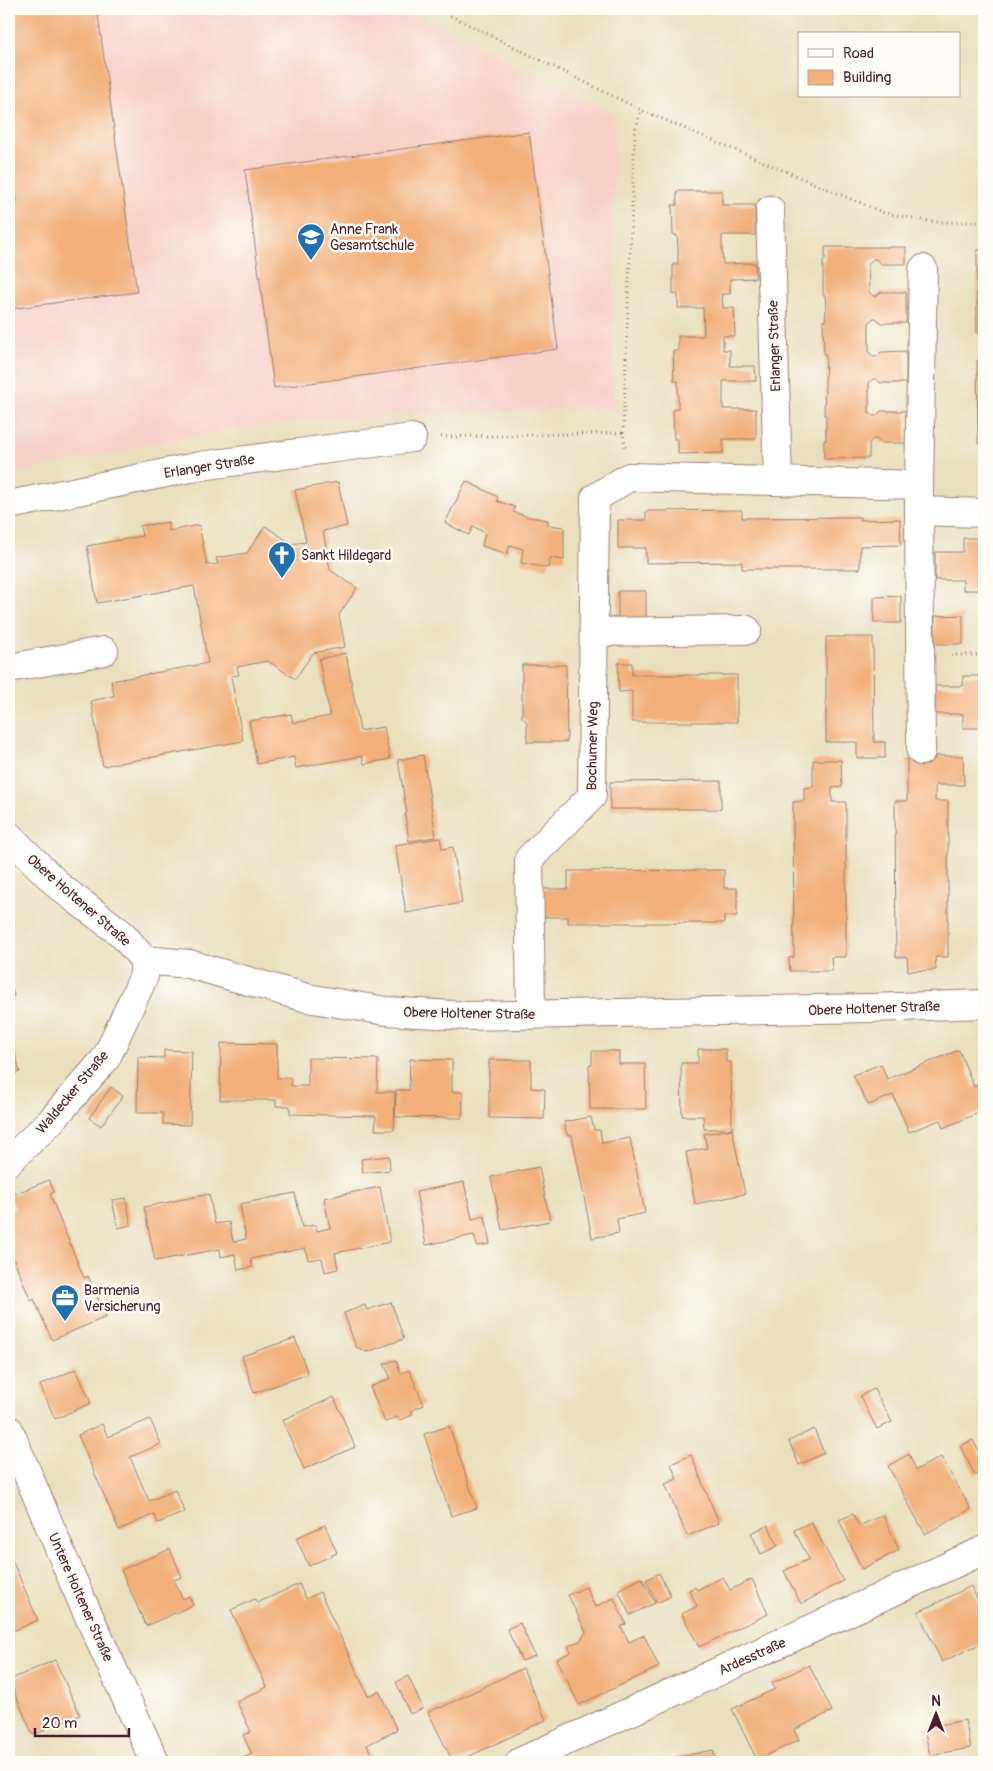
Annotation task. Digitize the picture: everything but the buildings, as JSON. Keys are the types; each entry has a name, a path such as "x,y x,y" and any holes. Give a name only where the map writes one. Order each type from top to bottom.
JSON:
{"street":[{"name":"Erlanger Straße","path":"770,210 778,481"},
{"path":"921,751 919,485 923,269"},
{"name":"Erlanger Straße","path":"9,505 200,466 412,438"},
{"path":"629,477 919,485"},
{"name":"Bochumer Weg","path":"531,1015 529,859 592,796 596,498 629,477"},
{"path":"919,511 984,513"},
{"path":"594,632 746,630"},
{"path":"9,668 104,651"},
{"name":"Obere Holtener Straße","path":"9,836 61,888 122,934 144,960 189,964 306,998 386,1011 468,1016 862,1009 984,1004"},
{"name":"Waldecker Straße","path":"9,1160 50,1122 106,1058 144,976 144,960"},
{"name":"Untere Holtener Straße","path":"9,1430 73,1581 155,1762"},
{"name":"Ardesstraße","path":"520,1762 984,1550"}],"path":[{"path":"437,9 641,110 884,213 935,222 984,222"},
{"path":"629,477 623,433 635,130 641,110"},
{"path":"412,438 623,433"}],"shaded area":[{"name":"Anne Frank Gesamtschule","path":"9,9 406,9 614,114 613,408 307,420 188,437 52,465 9,476"}],"place":[{"name":"Anne Frank Gesamtschule","path":"311,261"},
{"name":"Sankt Hildegard","path":"282,579"},
{"name":"Barmenia Versicherung","path":"65,1322"}]}
